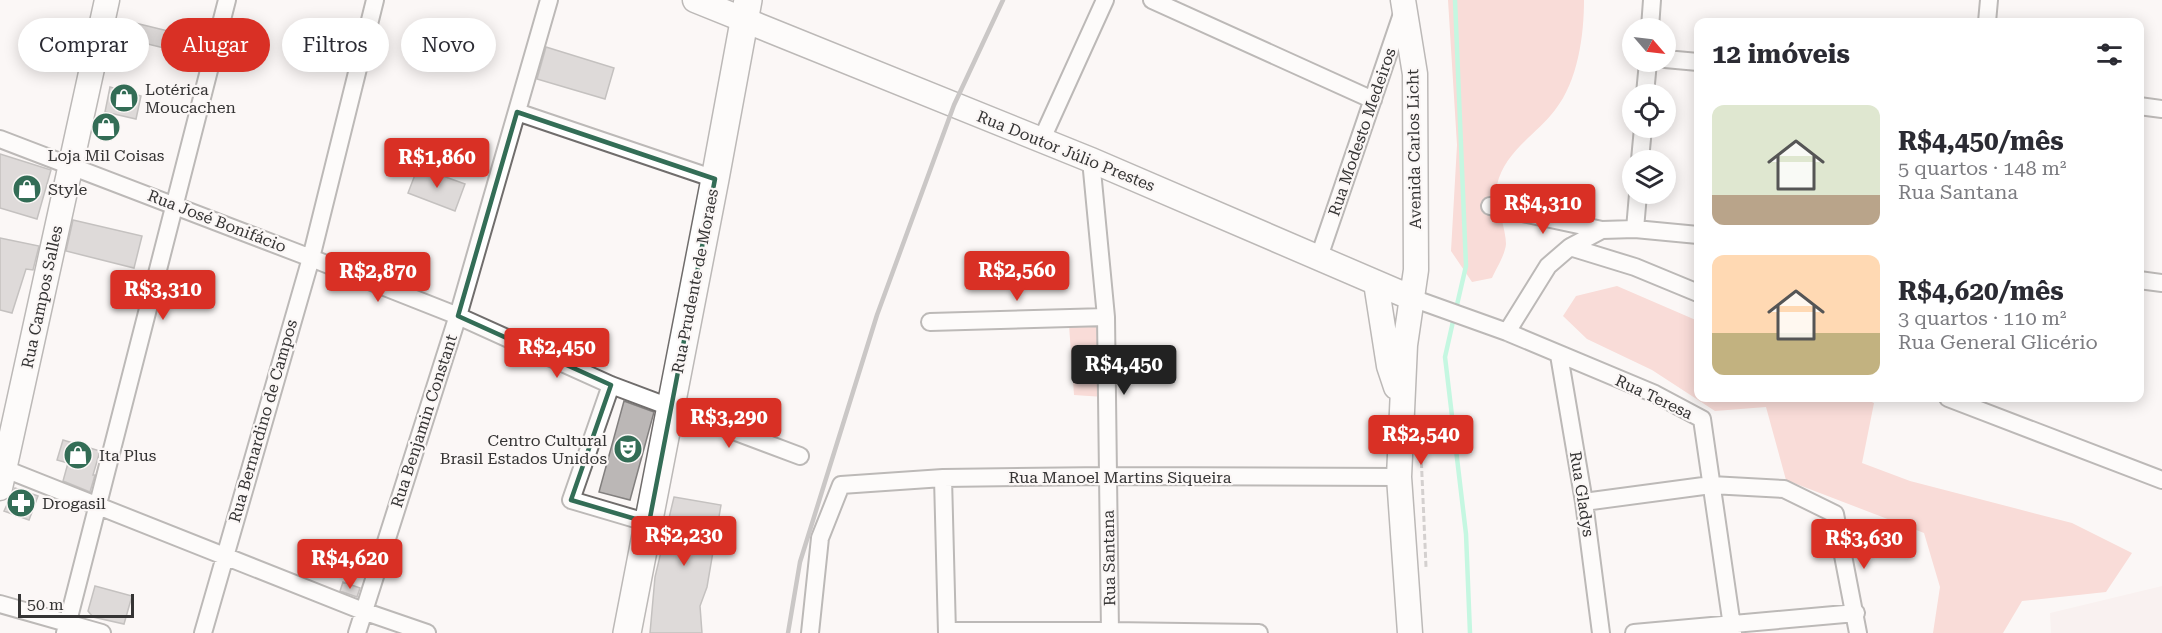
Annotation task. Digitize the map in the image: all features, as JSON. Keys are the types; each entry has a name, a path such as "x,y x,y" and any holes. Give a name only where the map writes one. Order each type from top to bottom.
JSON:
{"main road":[{"name":"Rua Campos Salles","path":"1,474 107,0"},
{"name":"Rua Doutor Júlio Prestes","path":"695,0 746,11 1041,141 1091,160 1412,298"},
{"name":"Avenida Carlos Licht","path":"1403,4 1415,74 1416,270 1406,337 1399,477 1410,633"},
{"name":"Rua Prudente de Moraes","path":"627,633 746,11"},
{"path":"1377,283 1389,366 1401,404"}],"street":[{"path":"66,628 227,0"},
{"name":"Rua Bernardino de Campos","path":"203,633 311,258 375,0"},
{"name":"Rua Benjamin Constant","path":"357,633 458,316 549,0"},
{"path":"1041,141 1105,0"},
{"path":"1152,0 1373,100"},
{"path":"1651,18 1652,0"},
{"path":"1987,18 1989,0"},
{"name":"Rua Modesto Medeiros","path":"1319,257 1403,4"},
{"path":"1676,60 1694,62"},
{"path":"2144,107 2162,109"},
{"path":"516,112 715,179"},
{"name":"Rua José Bonifácio","path":"0,139 458,316 670,409 800,456"},
{"name":"Rua Santana","path":"1091,160 1106,317 1110,632"},
{"path":"1635,229 1637,204"},
{"path":"1490,206 1602,230 1635,229 1694,235"},
{"path":"1507,333 1548,266 1570,247 1602,230"},
{"path":"1570,247 1635,267 1694,291"},
{"path":"2144,281 2162,283"},
{"name":"Rua Doutor Júlio Prestes","path":"1412,298 1472,321"},
{"path":"930,322 1106,317"},
{"name":"Rua Teresa","path":"1472,321 1507,333 1655,394 1702,419 1732,628"},
{"name":"Rua Gladys","path":"1559,355 1584,502 1601,633"},
{"path":"611,385 571,500 649,523"},
{"path":"1958,402 2162,480"},
{"path":"1,474 98,505 224,557 363,611 427,633"},
{"name":"Rua Manoel Martins Siqueira","path":"810,633 820,538 841,485 943,478 1399,477"},
{"path":"943,478 947,632 1259,633"},
{"path":"1584,502 1711,485 1784,489 1835,514 1856,613 1858,633"},
{"path":"0,604 66,628 102,633"},
{"path":"1634,633 1732,628 1856,613"}],"highlighted area":[{"path":"517,112 715,179 649,523 571,500 611,385 458,316"}],"shaded area":[{"path":"1448,0 1584,0 1581,43 1569,86 1555,110 1513,153 1497,185 1497,198 1506,244 1502,257 1492,278 1472,282 1451,251 1457,145"},
{"path":"1617,286 1694,319 1694,397 1652,370 1587,339 1563,316 1576,296"},
{"path":"1103,323 1104,397 1074,395 1069,325"},
{"path":"1701,402 1872,402 1874,403 1862,463 1910,481 2072,523 2132,553 2106,592 2022,601 2003,633 1933,633 1940,587 1924,533 1786,480 1766,407 1715,411"},
{"path":"2162,586 2162,633 2051,633 2050,613"}],"building":[{"path":"149,26 161,29 161,47 149,44"},
{"path":"546,47 614,68 605,99 537,79"},
{"path":"110,87 141,96 136,119 105,112"},
{"name":"Style","path":"0,154 51,170 37,219 0,208"},
{"path":"418,167 465,184 455,211 408,193"},
{"path":"73,220 142,236 134,268 66,251"},
{"path":"0,238 39,246 33,270 26,269 12,313 0,310"},
{"name":"Centro Cultural Brasil Estados Unidos","path":"624,401 654,412 630,500 599,492"},
{"path":"63,440 100,451 90,492 63,481 68,463 57,460"},
{"name":"Drogasil","path":"15,488 38,496 29,520 4,511"},
{"path":"674,497 721,505 707,587 700,606 702,633 650,633 655,577"},
{"path":"343,582 360,588 357,597 340,591"},
{"path":"95,586 132,596 124,624 93,617 88,611"}],"waterway":[{"path":"1455,0 1466,266 1456,309"},
{"path":"1454,317 1445,357 1466,534 1470,633"}],"railway":[{"path":"788,633 800,562 877,315 954,105 1003,0"}],"place":[{"name":"Lotérica Moucachen","path":"124,98"},
{"name":"Loja Mil Coisas","path":"106,127"},
{"name":"Style","path":"27,189"},
{"name":"Centro Cultural Brasil Estados Unidos","path":"628,449"},
{"name":"Ita Plus","path":"78,455"},
{"name":"Drogasil","path":"21,503"}]}
